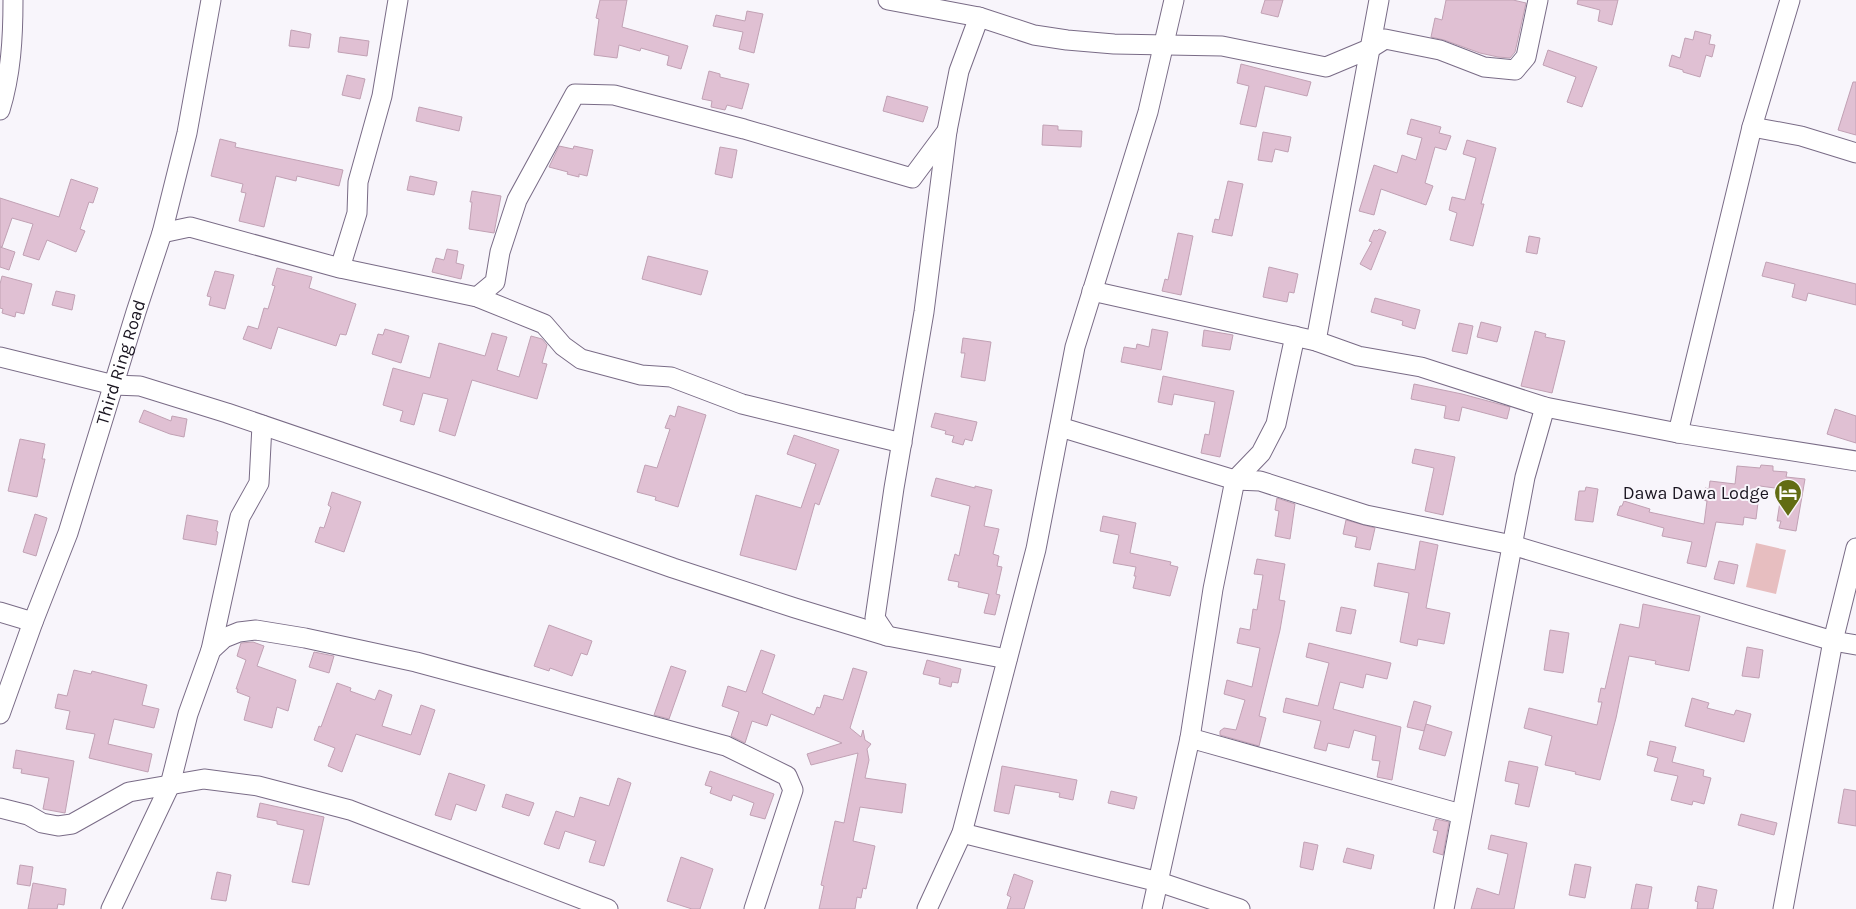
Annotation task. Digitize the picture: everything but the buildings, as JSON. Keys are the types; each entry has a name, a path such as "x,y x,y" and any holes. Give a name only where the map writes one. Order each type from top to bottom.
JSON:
{"street":[{"path":"0,110 6,90 6,40 12,0"},
{"name":"Third Ring Road","path":"0,714 68,533 162,234 186,133 211,0"},
{"path":"340,268 357,213 358,182 382,96 398,0"},
{"path":"888,0 979,16 1042,36 1114,44 1222,46 1326,67 1369,49 1385,39 1440,50 1484,67 1515,70 1526,57 1538,0"},
{"path":"926,909 962,833 1036,549 1075,348 1148,112 1174,0"},
{"path":"1316,340 1379,0"},
{"path":"1678,433 1752,127 1790,0"},
{"path":"887,636 875,618 894,488 924,312 947,131 959,71 979,16"},
{"path":"477,297 495,282 500,252 517,200 575,94 614,94 744,129 912,178 947,131"},
{"path":"1752,127 1801,136 1856,152"},
{"path":"162,234 190,227 340,268 477,297 544,324 563,346 581,359 641,375 671,376 742,404 902,443"},
{"path":"1092,291 1316,340 1358,356 1421,367 1545,407 1678,433 1856,460"},
{"path":"1152,909 1190,738 1213,589 1236,480 1261,453 1276,424 1295,336"},
{"path":"0,357 114,385 140,386 438,485 682,571 887,636 1007,659"},
{"path":"1444,909 1525,477 1545,407"},
{"path":"112,909 170,785 188,714 211,650 240,517 259,483 262,425"},
{"path":"1060,427 1236,480 1260,481 1366,515 1512,546 1833,641 1856,645"},
{"path":"1783,909 1833,641 1856,548"},
{"path":"0,612 33,622"},
{"path":"211,650 224,638 239,632 256,630 305,638 416,662 726,746 787,776 793,790 754,909"},
{"path":"1190,738 1461,814"},
{"path":"0,808 28,815 42,823 58,826 72,824 129,792 204,779 258,786 350,810 608,909"},
{"path":"962,833 1159,882 1240,909"}],"shaded area":[{"path":"1756,543 1786,550 1776,594 1746,587"}],"place":[{"name":"Dawa Dawa Lodge","path":"1788,517"}]}
